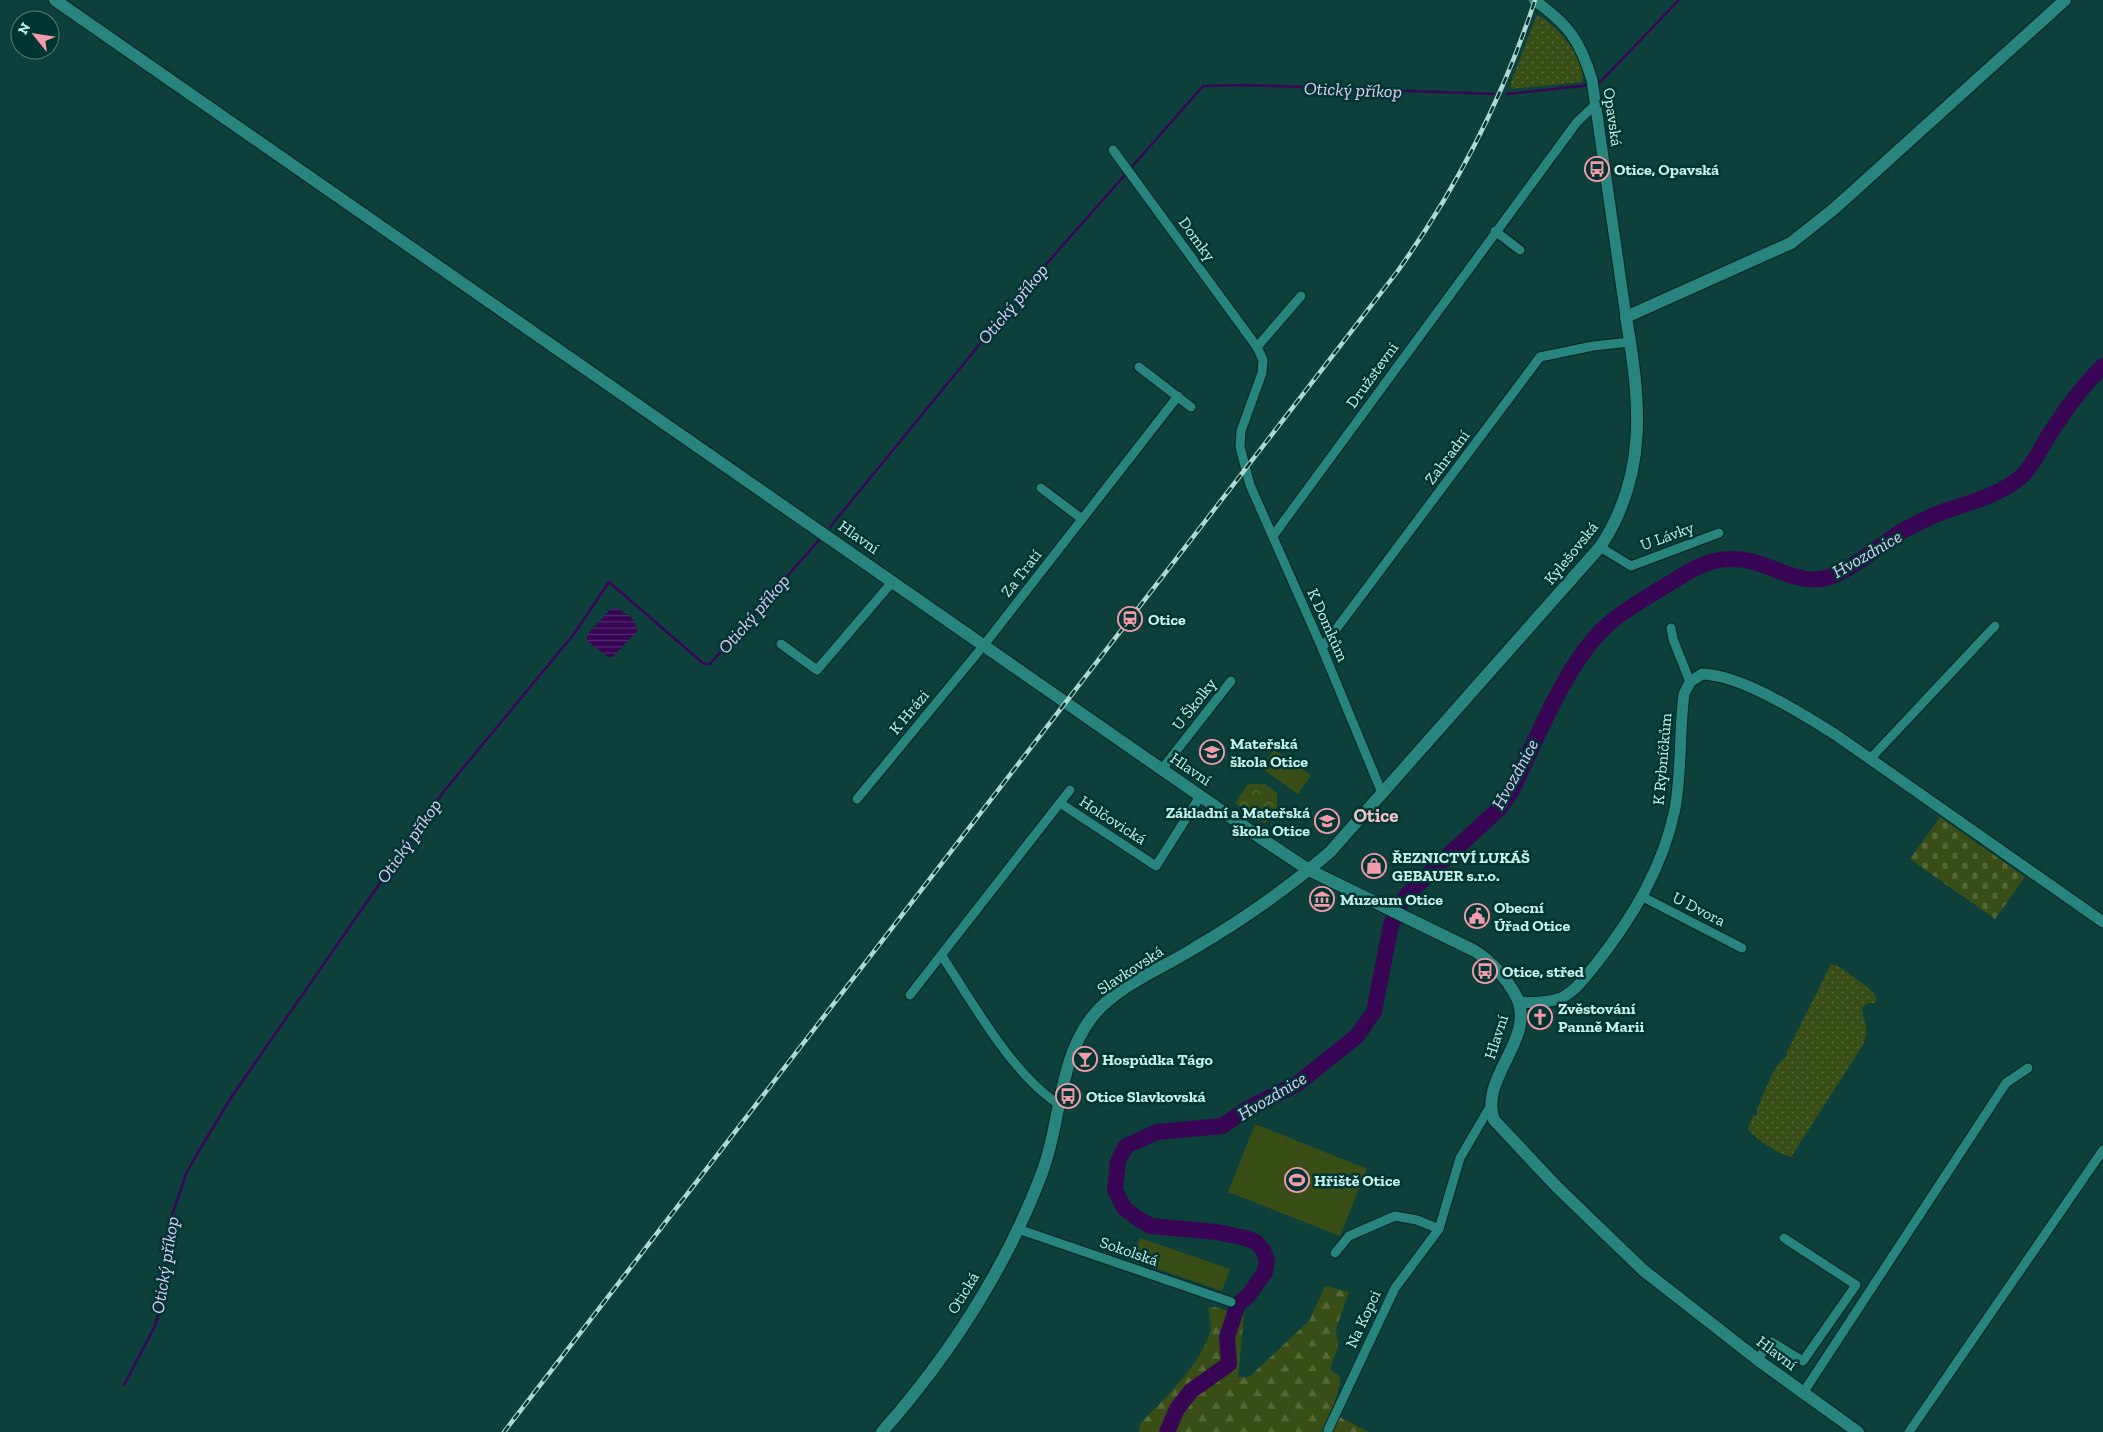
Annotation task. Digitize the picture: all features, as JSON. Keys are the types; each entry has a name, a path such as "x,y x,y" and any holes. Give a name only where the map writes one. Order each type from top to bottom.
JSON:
{"main road":[{"name":"Hlavní","path":"55,0 1201,795 1264,841 1309,870 1475,951 1494,964 1519,1002 1520,1019 1517,1034 1494,1090 1491,1106 1494,1120 1557,1187 1643,1270 1757,1359 1858,1432"},
{"path":"1626,317 1791,243 1842,201 2065,0"},
{"name":"Kylešovská","path":"1309,870 1330,852 1600,547 1611,531 1622,509 1633,472 1636,451 1637,411 1626,317"},
{"name":"Slavkovská","path":"1048,1156 1075,1047 1093,1017 1107,1002 1123,990 1254,911 1309,870"},
{"name":"Otická","path":"882,1432 916,1392 948,1349 980,1297 1018,1229 1048,1156"}],"street":[{"name":"Opavská","path":"1534,0 1554,15 1571,32 1582,49 1592,85 1626,317"},
{"name":"Družstevní","path":"1273,536 1495,231 1577,122 1595,105"},
{"name":"Domky","path":"1113,150 1257,347 1263,360 1262,373 1241,432 1240,447 1246,469"},
{"path":"1495,231 1520,250"},
{"path":"1257,347 1301,296"},
{"name":"Zahradní","path":"1322,648 1540,357 1592,346 1630,342"},
{"path":"1140,367 1191,407"},
{"name":"Za Tratí","path":"984,645 1178,396"},
{"name":"K Domkům","path":"1246,469 1250,486 1322,648 1382,793"},
{"path":"1041,488 1082,519"},
{"name":"U Lávky","path":"1600,547 1631,566 1719,533"},
{"path":"780,644 818,670 893,581"},
{"path":"1871,758 1995,626"},
{"path":"1671,628 1673,639 1690,682 1702,674 1725,678 1800,713 1871,758 1936,806 2103,922"},
{"name":"K Hrázi","path":"857,799 984,645"},
{"name":"U Školky","path":"1162,769 1231,681"},
{"name":"K Rybníčkům","path":"1519,1002 1554,1000 1574,989 1612,944 1643,897 1660,860 1675,808 1684,694 1690,682"},
{"name":"Holčovická","path":"910,995 1070,790"},
{"name":"Holčovická","path":"1060,803 1156,866 1201,795"},
{"name":"U Dvora","path":"1643,897 1742,948"},
{"path":"942,956 990,1029 1032,1084 1060,1105"},
{"path":"1803,1393 2006,1083 2028,1068"},
{"name":"Na Kopci","path":"1328,1430 1395,1288 1439,1229 1460,1158 1491,1106"},
{"path":"1909,1432 2103,1150"},
{"path":"1335,1253 1349,1236 1395,1216 1418,1220 1439,1229"},
{"name":"Sokolská","path":"1018,1229 1231,1302"},
{"path":"1757,1359 1772,1342 1803,1361 1856,1285 1784,1238"}],"green space":[{"path":"1537,15 1561,34 1575,53 1582,73 1582,82 1511,89 1511,82"},
{"path":"1274,749 1311,775 1298,794 1261,768"},
{"path":"1248,784 1265,784 1277,793 1277,808 1265,824 1235,803"},
{"path":"1940,817 2025,877 1995,919 1910,859"},
{"path":"1831,964 1836,965 1860,981 1871,991 1877,1000 1875,1003 1868,1003 1862,1008 1866,1035 1861,1048 1791,1157 1768,1146 1748,1129 1753,1116 1757,1115 1757,1109 1770,1080 1782,1060 1787,1056 1787,1052"},
{"name":"Hřiště Otice","path":"1255,1124 1367,1169 1340,1236 1228,1192"},
{"path":"1140,1238 1230,1269 1222,1291 1132,1260"},
{"path":"1325,1286 1349,1292 1336,1329 1338,1347 1330,1369 1341,1378 1332,1413 1369,1432 1139,1432 1140,1424 1189,1371 1204,1347 1210,1329 1208,1308 1215,1307 1244,1316 1238,1377 1249,1377 1309,1321"}],"shaded area":[{"path":"616,608 632,618 638,630 613,657 608,657 587,641 587,635 611,609"}],"waterway":[{"name":"Otický příkop","path":"1595,83 1601,81 1679,0"},
{"name":"Otický příkop","path":"1130,169 1203,86 1248,85 1494,94"},
{"name":"Otický příkop","path":"1507,94 1590,85"},
{"name":"Otický příkop","path":"830,527 1033,279 1124,176"},
{"name":"Hvozdnice","path":"1167,1432 1177,1409 1191,1391 1229,1364 1227,1337 1238,1304 1248,1296 1265,1272 1267,1260 1263,1250 1256,1242 1246,1238 1217,1232 1151,1226 1124,1208 1115,1190 1118,1161 1126,1146 1157,1132 1222,1126 1247,1109 1297,1084 1357,1036 1374,1012 1391,925 1400,905 1408,894 1500,808 1511,792 1551,706 1575,664 1603,629 1639,602 1687,572 1705,564 1724,559 1734,559 1761,564 1798,577 1823,579 1846,570 1915,524 1939,513 1998,492 2027,471 2067,408 2103,366"},
{"name":"Otický příkop","path":"124,1385 155,1326 161,1305 167,1230 186,1174 232,1096 444,791 574,634 609,582 704,664 710,664 819,540"}],"railway":[{"path":"504,1432 1397,272 1459,175 1493,107 1535,0"}],"place":[{"name":"Otice, Opavská","path":"1597,169"},
{"name":"Otice","path":"1130,619"},
{"name":"Mateřská škola Otice","path":"1212,752"},
{"name":"Základní a Mateřská škola Otice","path":"1327,821"},
{"name":"ŘEZNICTVÍ LUKÁŠ GEBAUER s.r.o.","path":"1374,866"},
{"name":"Muzeum Otice","path":"1322,899"},
{"name":"Obecní Úřad Otice","path":"1477,916"},
{"name":"Otice, střed","path":"1485,971"},
{"name":"Zvěstování Panně Marii","path":"1540,1017"},
{"name":"Hospůdka Tágo","path":"1085,1059"},
{"name":"Otice Slavkovská","path":"1068,1096"},
{"name":"Hřiště Otice","path":"1297,1180"}],"district":[{"name":"Otice","path":"1376,815"}]}
